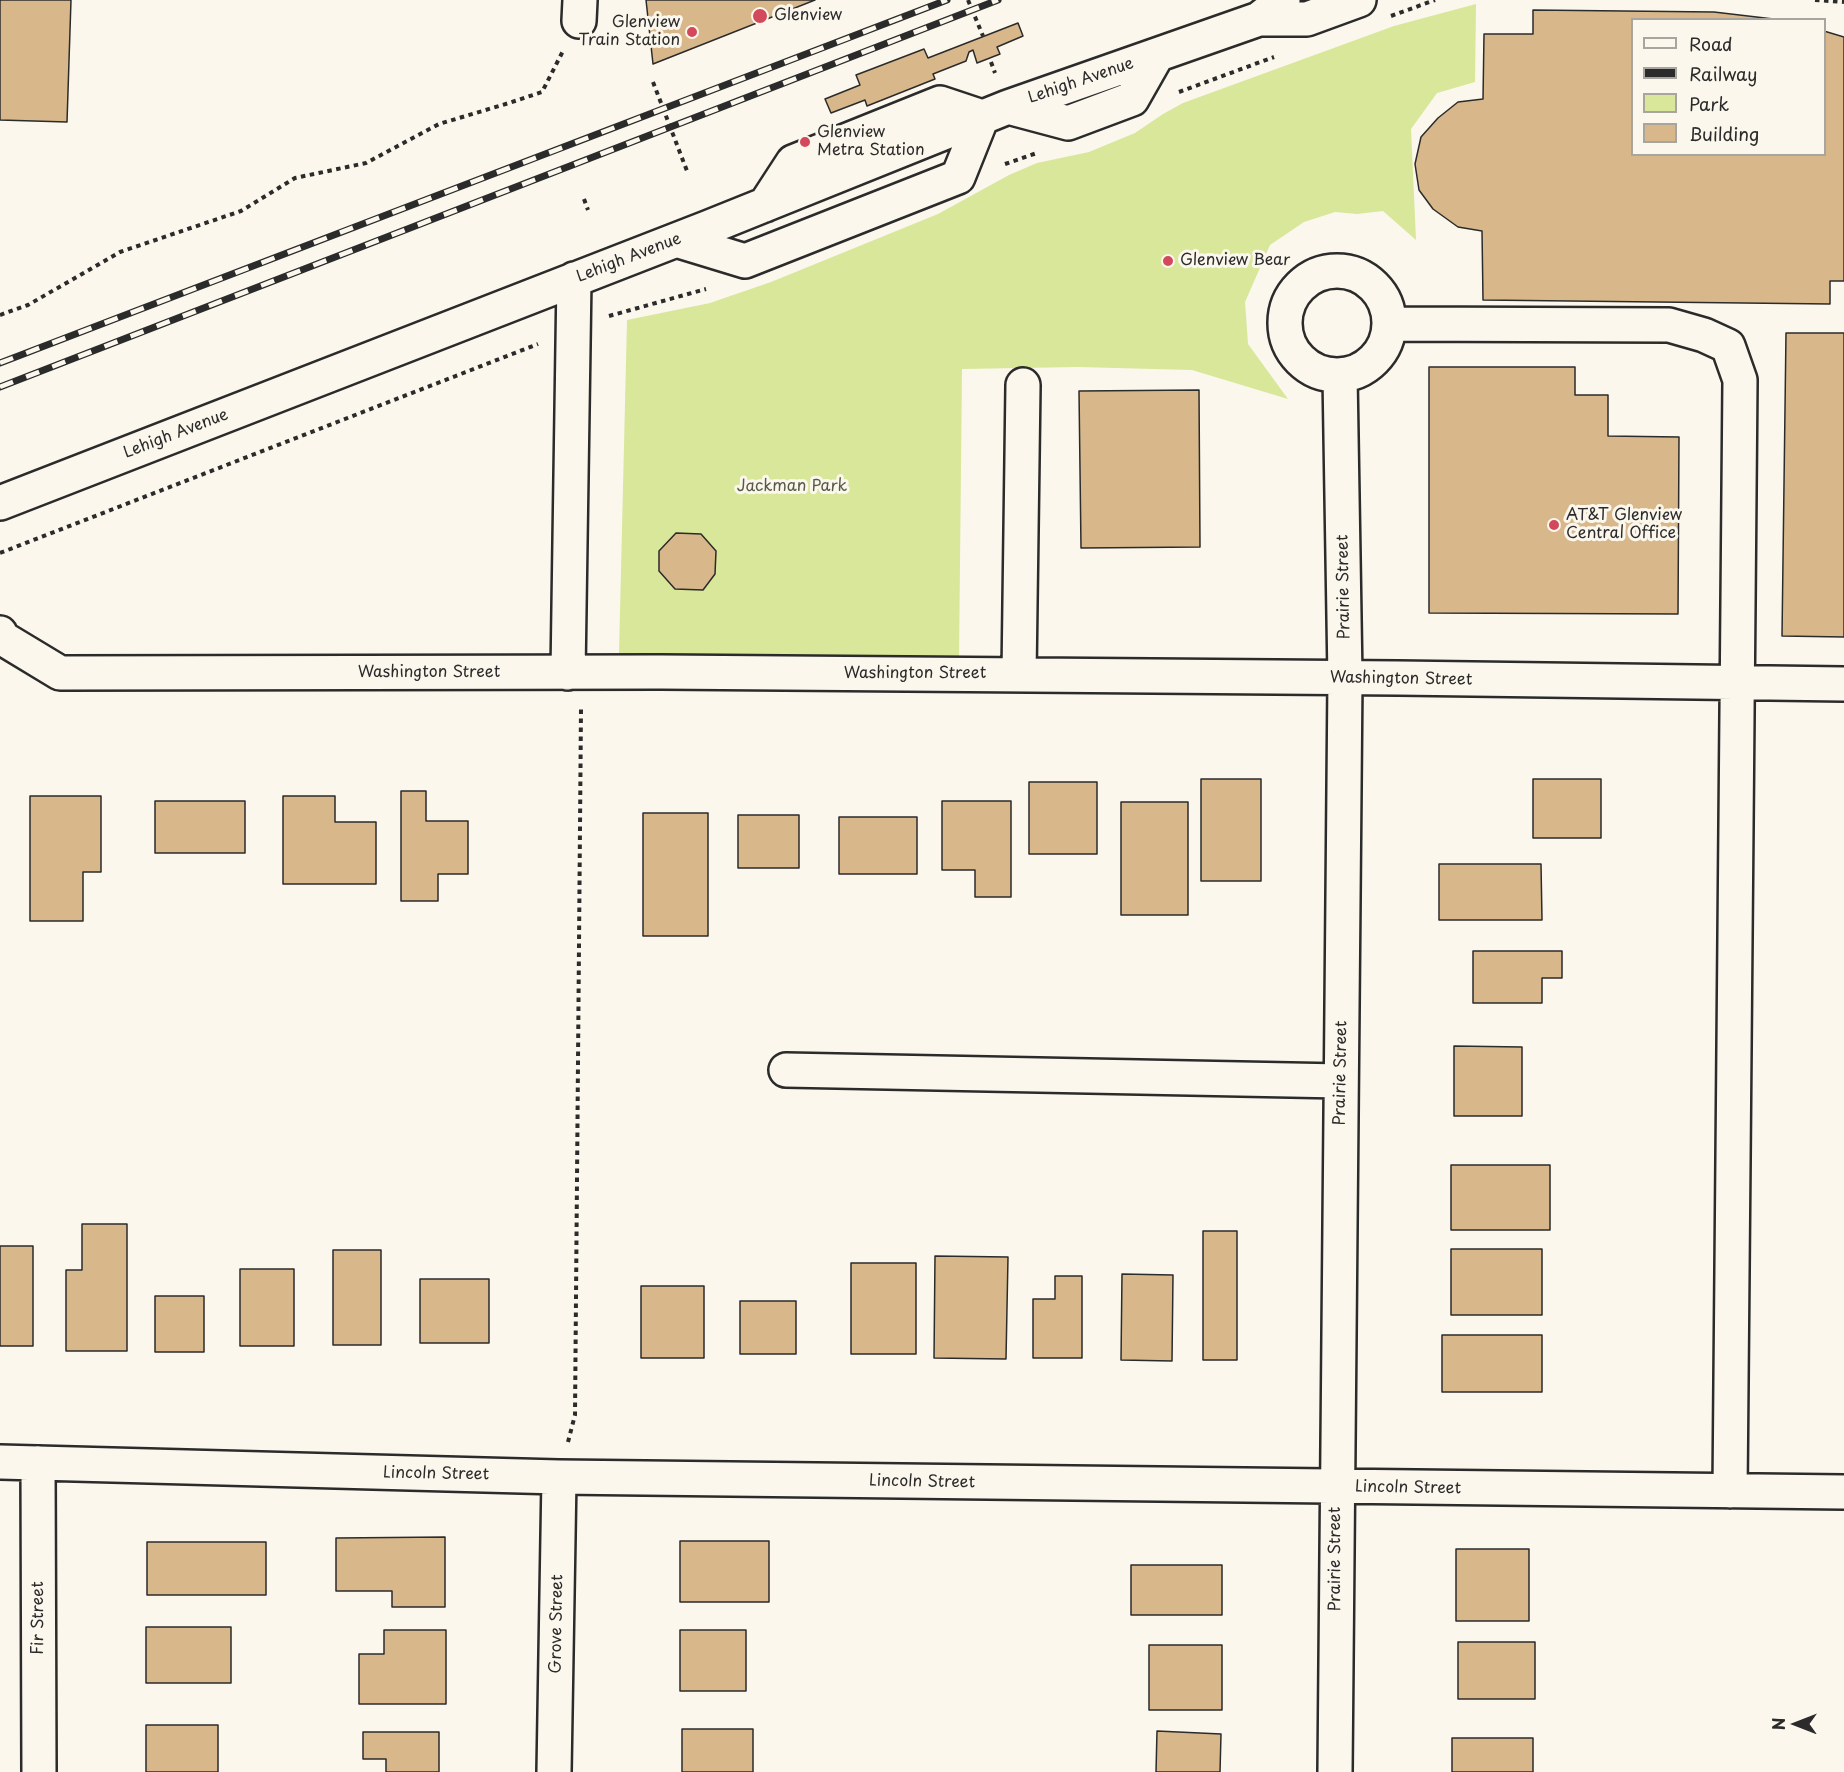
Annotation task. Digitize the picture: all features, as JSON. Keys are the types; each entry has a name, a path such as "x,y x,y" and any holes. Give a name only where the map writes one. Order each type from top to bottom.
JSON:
{"street":[{"name":"Lehigh Avenue","path":"0,503 676,240 995,112 1157,55 1271,9 1306,19 1371,9"},
{"path":"676,240 745,261 958,177 995,112"},
{"path":"1337,270 1354,273 1368,280 1380,292 1387,307 1389,324 1387,339 1380,353 1369,364 1340,375 1324,373 1308,366 1296,355 1288,340 1285,324 1288,307 1295,292 1306,281 1321,273 1337,270"},
{"path":"574,279 575,672"},
{"path":"1389,324 1669,325 1704,335 1728,346 1740,380 1730,1491"},
{"name":"Prairie Street","path":"1335,1772 1345,678 1340,375"},
{"path":"1019,675 1023,385"},
{"name":"Washington Street","path":"0,633 2,638 60,674 575,672 1844,684"},
{"path":"786,1070 1341,1081"},
{"name":"Lincoln Street","path":"0,1462 560,1477 1844,1492"},
{"name":"Fir Street","path":"38,1463 39,1772"},
{"name":"Grove Street","path":"554,1772 560,1477"}],"path":[{"path":"968,0 983,36"},
{"path":"1371,9 1435,0"},
{"path":"1815,0 1844,2"},
{"path":"0,315 28,305 120,252 241,211 295,178 366,163 439,124 542,92 580,11"},
{"path":"1168,96 1275,57"},
{"path":"992,62 995,72"},
{"path":"653,82 687,171"},
{"path":"1000,167 1044,150"},
{"path":"584,199 588,210"},
{"path":"600,319 717,285"},
{"path":"0,553 541,342"},
{"path":"575,672 575,1415"}],"green space":[{"name":"Jackman Park","path":"1476,4 1475,82 1437,93 1411,129 1416,240 1383,211 1357,214 1335,212 1304,222 1270,245 1245,302 1248,344 1288,399 1192,370 1078,367 962,369 959,660 619,654 627,320 710,303 771,282 938,214 1009,175 1037,163 1089,152 1135,133 1183,103 1394,26"}],"building":[{"path":"0,0 71,0 67,122 0,120"},
{"name":"Glenview Train Station","path":"646,0 815,0 653,64"},
{"path":"1533,10 1714,12 1765,18 1631,18 1631,156 1826,156 1826,32 1844,37 1844,281 1830,281 1830,304 1483,300 1482,231 1458,227 1433,209 1419,190 1415,164 1421,137 1438,118 1458,102 1483,99 1484,34 1533,34"},
{"path":"1018,23 1023,36 997,47 1000,54 977,63 973,50 969,52 966,61 933,74 935,79 867,106 865,100 831,113 825,99 860,85 856,75 924,49 928,58"},
{"path":"1786,333 1844,333 1844,637 1782,636"},
{"name":"AT&T Glenview Central Office","path":"1429,367 1575,367 1575,395 1608,395 1608,436 1679,437 1678,614 1429,613"},
{"path":"1199,390 1200,547 1081,548 1079,391"},
{"path":"676,533 701,534 716,551 715,574 703,590 675,589 659,571 659,551"},
{"path":"1201,779 1261,779 1261,881 1201,881"},
{"path":"1533,779 1601,779 1601,838 1533,838"},
{"path":"1029,782 1097,782 1097,854 1029,854"},
{"path":"401,791 426,791 426,821 468,821 468,874 438,874 438,901 401,901"},
{"path":"30,796 101,796 101,872 83,872 83,921 30,921"},
{"path":"283,796 335,796 335,822 376,822 376,884 283,884"},
{"path":"155,801 245,801 245,853 155,853"},
{"path":"942,801 1011,801 1011,897 975,897 975,870 942,870"},
{"path":"1121,802 1188,802 1188,915 1121,915"},
{"path":"643,813 708,813 708,936 643,936"},
{"path":"738,815 799,815 799,868 738,868"},
{"path":"839,817 917,817 917,874 839,874"},
{"path":"1439,864 1541,864 1542,920 1439,920"},
{"path":"1473,951 1562,951 1562,978 1542,978 1542,1003 1473,1003"},
{"path":"1454,1046 1522,1047 1522,1116 1454,1116"},
{"path":"1451,1165 1550,1165 1550,1230 1451,1230"},
{"path":"82,1224 127,1224 127,1351 66,1351 66,1270 82,1270"},
{"path":"1203,1231 1237,1231 1237,1360 1203,1360"},
{"path":"0,1246 33,1246 33,1346 0,1346"},
{"path":"1451,1249 1542,1249 1542,1315 1451,1315"},
{"path":"333,1250 381,1250 381,1345 333,1345"},
{"path":"935,1256 1008,1257 1006,1359 934,1358"},
{"path":"851,1263 916,1263 916,1354 851,1354"},
{"path":"240,1269 294,1269 294,1346 240,1346"},
{"path":"1122,1274 1173,1275 1172,1361 1121,1360"},
{"path":"1055,1276 1082,1276 1082,1358 1033,1358 1033,1299 1055,1299"},
{"path":"420,1279 489,1279 489,1343 420,1343"},
{"path":"641,1286 704,1286 704,1358 641,1358"},
{"path":"155,1296 204,1296 204,1352 155,1352"},
{"path":"740,1301 796,1301 796,1354 740,1354"},
{"path":"1442,1335 1542,1335 1542,1392 1442,1392"},
{"path":"445,1537 445,1607 392,1607 392,1591 336,1591 336,1538"},
{"path":"680,1541 769,1541 769,1602 680,1602"},
{"path":"147,1542 266,1542 266,1595 147,1595"},
{"path":"1456,1549 1529,1549 1529,1621 1456,1621"},
{"path":"1131,1565 1222,1565 1222,1615 1131,1615"},
{"path":"146,1627 231,1627 231,1683 146,1683"},
{"path":"384,1630 446,1630 446,1704 359,1704 359,1654 384,1654"},
{"path":"680,1630 746,1630 746,1691 680,1691"},
{"path":"1458,1642 1535,1642 1535,1699 1458,1699"},
{"path":"1149,1645 1222,1645 1222,1710 1149,1710"},
{"path":"146,1725 218,1725 218,1772 146,1772"},
{"path":"682,1729 753,1729 753,1772 682,1772"},
{"path":"1157,1731 1221,1734 1220,1772 1156,1772"},
{"path":"363,1732 439,1732 439,1772 386,1772 386,1759 363,1759"},
{"path":"1452,1738 1533,1738 1533,1772 1452,1772"}],"railway":[{"path":"0,363 947,0"},
{"path":"0,387 998,0"}],"place":[{"name":"Glenview","path":"760,16"},
{"name":"Glenview Train Station","path":"692,32"},
{"name":"Glenview Metra Station","path":"805,142"},
{"name":"Glenview Bear","path":"1168,261"},
{"name":"AT&T Glenview Central Office","path":"1554,525"}]}
